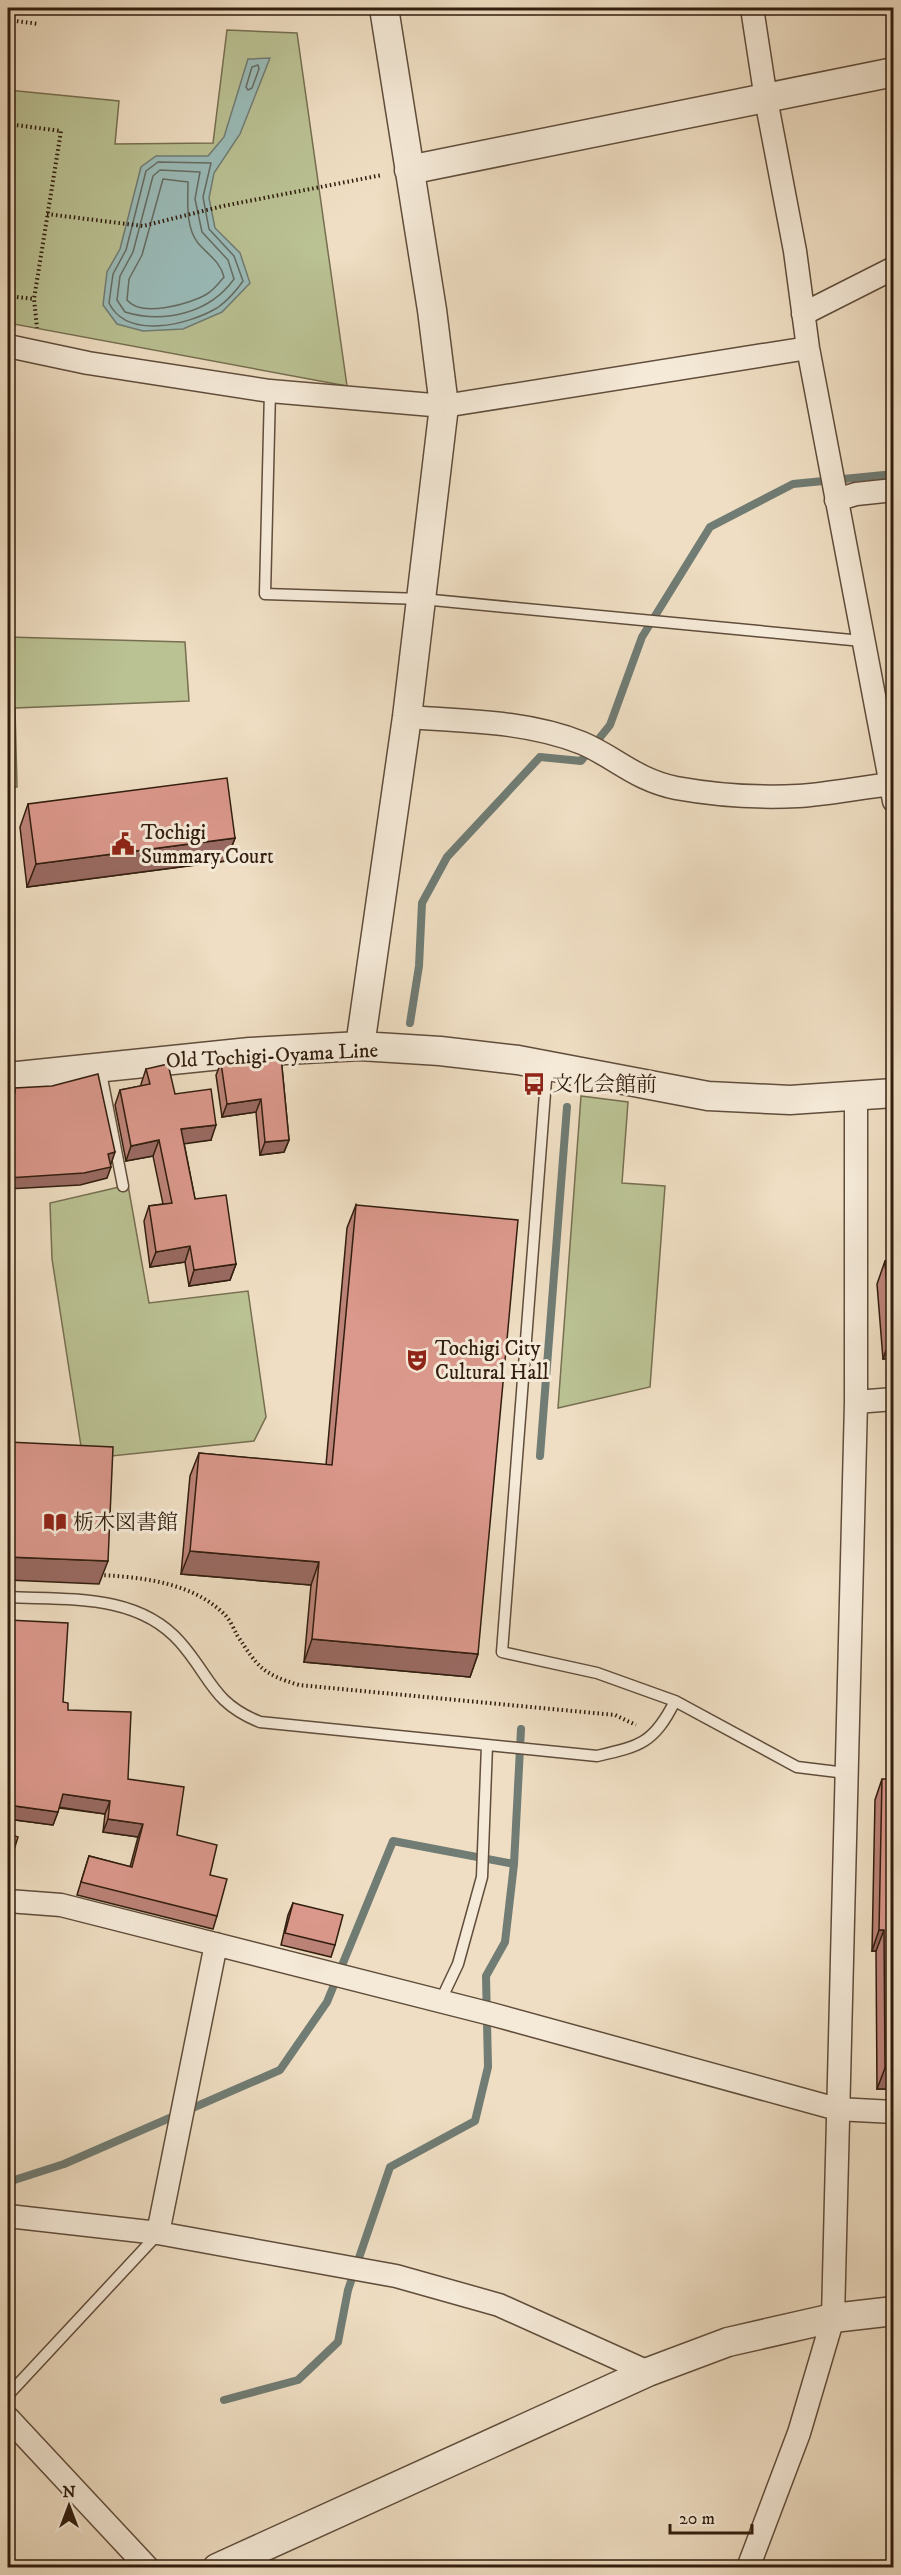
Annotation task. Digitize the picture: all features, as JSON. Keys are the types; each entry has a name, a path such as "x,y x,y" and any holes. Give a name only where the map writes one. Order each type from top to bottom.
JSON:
{"street":[{"path":"360,1047 407,717 444,406 432,310 384,8"},
{"path":"407,717 493,722 554,734 584,744 632,774 673,788 709,793 798,796 892,790 808,348 795,251 766,99 752,8"},
{"path":"409,170 894,72"},
{"path":"803,314 894,268"},
{"path":"8,346 270,391 444,406 808,348"},
{"path":"835,497 894,490"},
{"name":"Old Tochigi-Oyama Line","path":"8,1077 250,1052 360,1047 440,1051 548,1067 708,1096 790,1101 894,1093"},
{"path":"748,2568 799,2433 834,2319 837,2109 856,1402 856,1096"},
{"path":"856,1402 894,1399"},
{"path":"8,1901 61,1905 464,2009 492,2014 837,2109 894,2112"},
{"path":"158,2233 216,1944"},
{"path":"8,2216 158,2233 396,2276 499,2305 648,2372"},
{"path":"217,2568 648,2372 728,2342 834,2319 894,2311"},
{"path":"8,2418 148,2568"}],"lane":[{"path":"270,391 265,594 422,599 862,641"},
{"path":"100,1067 123,1186"},
{"path":"548,1067 502,1652 597,1673 675,1701 797,1767 846,1773"},
{"path":"8,1597 92,1601 128,1606 153,1618 180,1642 220,1699 237,1713 260,1722 597,1756 636,1747 656,1734 675,1701"},
{"path":"440,2002 458,1964 482,1877 487,1744"},
{"path":"8,2395 158,2233"}],"path":[{"path":"8,20 39,24"},
{"path":"8,124 61,131 34,299 40,353"},
{"path":"47,214 143,226 223,206 409,170"},
{"path":"8,296 34,299"},
{"path":"100,1575 144,1577 193,1594 225,1615 256,1664 272,1677 299,1685 615,1715 656,1734"}],"green space":[{"path":"227,30 297,33 347,386 8,323 8,90 119,101 115,144 213,143"},
{"path":"8,637 185,642 189,701 15,708 17,787 8,787"},
{"path":"581,1096 628,1102 622,1183 665,1186 650,1387 558,1408"},
{"path":"128,1185 149,1303 248,1291 266,1417 254,1441 83,1459 52,1259 50,1203"}],"water":[{"path":"270,58 240,134 214,173 209,198 215,228 240,253 250,283 222,312 183,329 143,331 117,324 103,305 107,272 120,249 141,167 156,156 208,156 224,137 248,59"}],"building":[{"name":"Tochigi Summary Court","path":"227,778 235,838 36,864 28,804"},
{"path":"281,1057 289,1140 265,1142 261,1099 227,1104 221,1063"},
{"path":"168,1064 175,1094 211,1089 216,1125 181,1129 195,1199 226,1195 236,1264 194,1270 190,1246 156,1252 149,1206 172,1203 159,1140 131,1146 120,1090 150,1084 146,1069"},
{"path":"98,1074 115,1152 108,1154 111,1167 84,1173 8,1178 8,1094 15,1093 15,1088 52,1086"},
{"name":"Tochigi City Cultural Hall","path":"356,1205 518,1220 478,1654 312,1639 319,1562 190,1551 199,1453 332,1465"},
{"path":"894,1260 894,1335 891,1336 885,1261"},
{"name":"栃木図書館","path":"8,1442 113,1447 108,1561 8,1557"},
{"path":"8,1620 68,1623 63,1702 68,1703 68,1710 131,1712 128,1779 184,1787 177,1835 217,1845 210,1875 227,1879 217,1916 81,1882 89,1856 132,1867 143,1824 108,1819 110,1801 63,1794 58,1812 8,1805"},
{"path":"882,1779 894,1779 894,2068 885,2068 884,1930 879,1930"},
{"path":"8,1834 18,1837 8,1869"},
{"path":"293,1903 343,1915 335,1945 285,1933"}],"waterway":[{"path":"410,1023 419,966 422,903 447,857 540,757 581,761 610,725 642,637 710,527 793,484 894,474"},
{"path":"540,1456 567,1107"},
{"path":"8,2182 64,2164 280,2070 327,2002 393,1841 514,1864 521,1729"},
{"path":"224,2400 298,2380 338,2342 348,2290 390,2167 475,2121 488,2067 486,1976 505,1942 514,1864"}],"place":[{"name":"Tochigi Summary Court","path":"123,844"},
{"name":"文化会館前","path":"534,1084"},
{"name":"Tochigi City Cultural Hall","path":"417,1360"},
{"name":"栃木図書館","path":"55,1522"}]}
